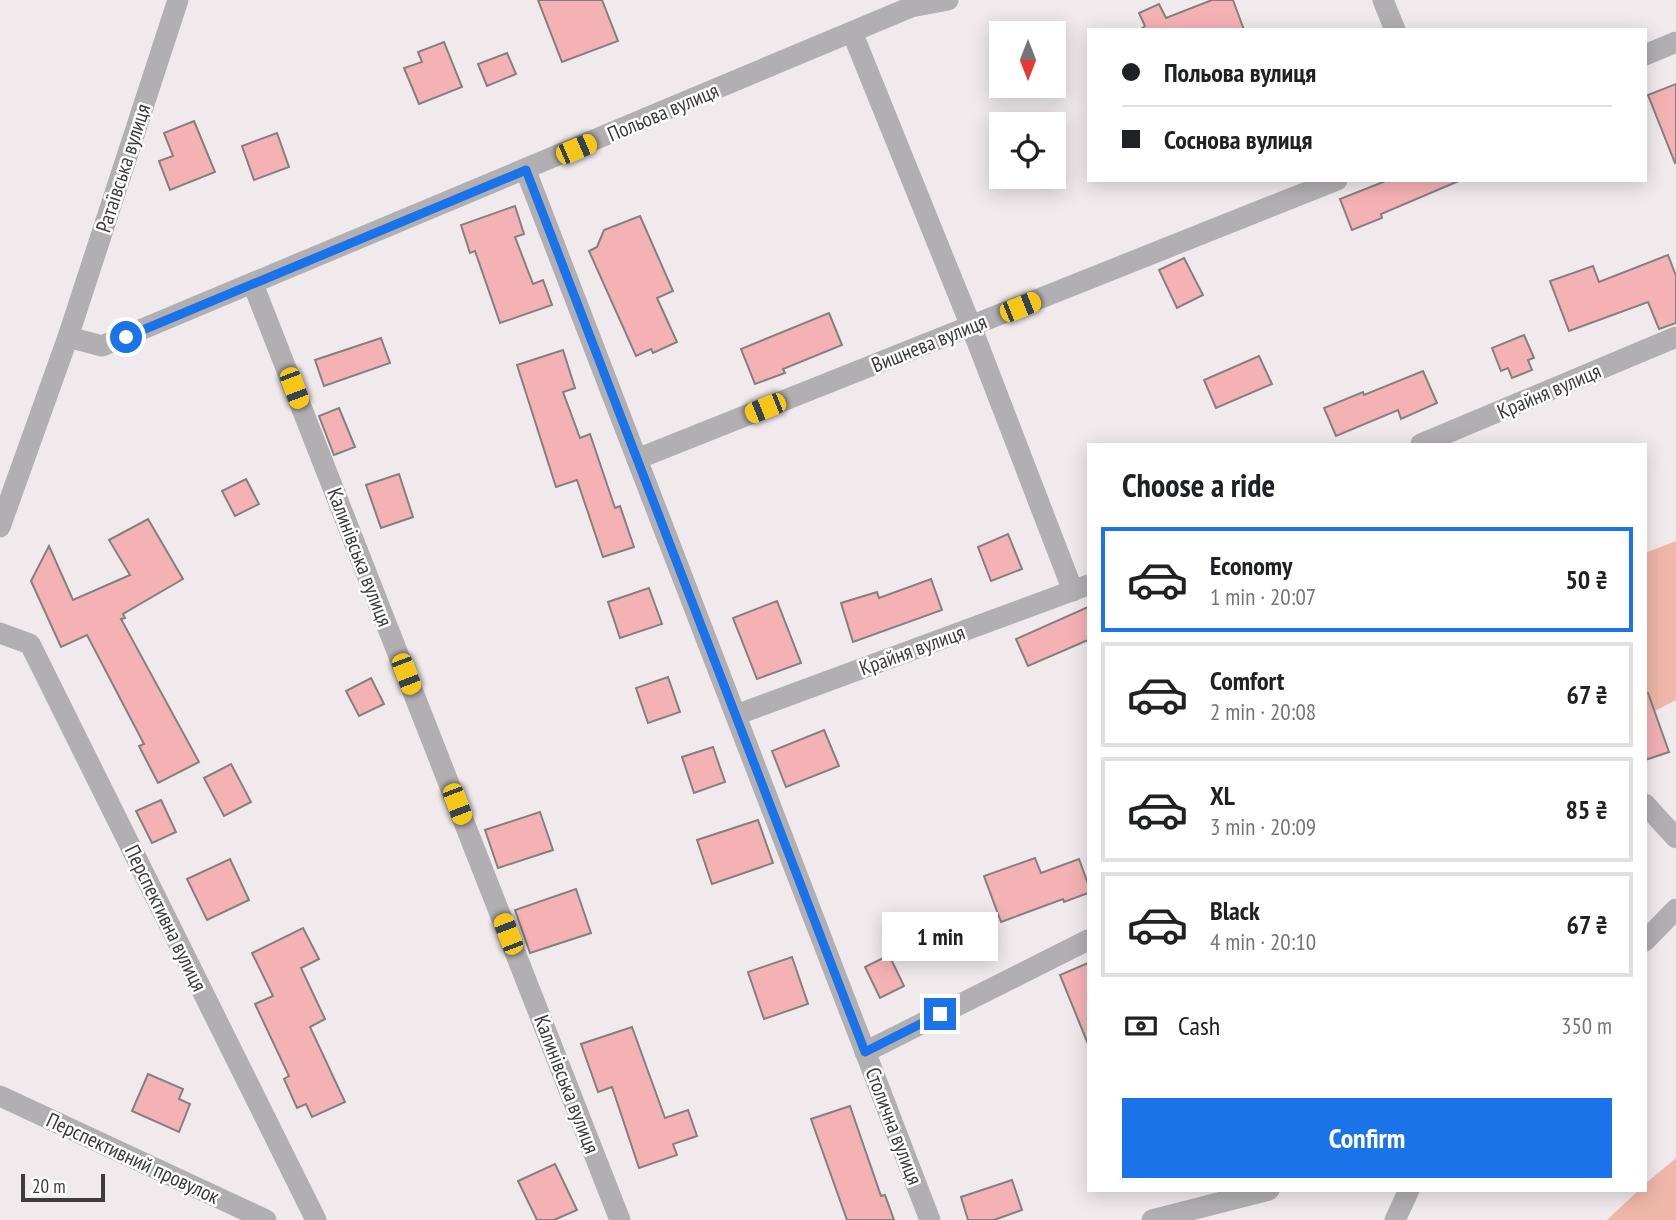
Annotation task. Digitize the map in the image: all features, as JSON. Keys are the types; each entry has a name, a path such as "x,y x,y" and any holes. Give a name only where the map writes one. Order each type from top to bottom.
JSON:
{"street":[{"name":"Ратаївська вулиця","path":"0,527 68,337 178,0"},
{"name":"Польова вулиця","path":"68,337 102,346 852,32 909,4 948,0"},
{"path":"1384,0 1394,28"},
{"path":"852,32 1081,588"},
{"path":"1647,54 1676,42"},
{"name":"Столична вулиця","path":"526,170 930,1220"},
{"name":"Вишнева вулиця","path":"637,459 1332,182"},
{"name":"Калинівська вулиця","path":"253,284 620,1220"},
{"name":"Крайня вулиця","path":"1423,443 1676,337"},
{"name":"Крайня вулиця","path":"736,715 1081,588"},
{"name":"Перспективна вулиця","path":"0,633 30,644 316,1220"},
{"path":"1647,806 1676,838"},
{"path":"1647,939 1676,909"},
{"path":"865,1052 1087,941"},
{"name":"Перспективний провулок","path":"0,1096 266,1220"},
{"path":"1152,1220 1261,1192"},
{"path":"1395,1220 1408,1192"}],"shaded area":[{"path":"1676,541 1676,700 1647,715 1647,552"},
{"path":"1676,1158 1676,1220 1607,1220 1637,1192 1647,1192 1647,1182"}],"building":[{"path":"538,0 602,0 618,41 562,62"},
{"path":"1212,0 1233,0 1243,28 1142,28 1145,26 1139,13 1159,4 1166,18"},
{"path":"444,42 462,87 419,104 404,68 422,62 418,52"},
{"path":"507,53 516,74 487,86 478,64"},
{"path":"1676,84 1676,163 1675,163 1648,95"},
{"path":"194,121 215,172 170,190 159,161 173,156 164,133"},
{"path":"277,133 289,167 254,180 242,146"},
{"path":"1383,182 1456,182 1381,214 1382,218 1352,230 1340,199"},
{"path":"515,206 524,234 515,237 533,284 543,280 552,305 500,323 475,251 470,253 461,225"},
{"path":"640,216 673,291 657,298 677,342 653,353 651,349 636,356 589,251 597,247 604,230"},
{"path":"1668,255 1676,276 1676,323 1659,329 1648,302 1569,331 1550,281 1593,266 1599,282"},
{"path":"1184,258 1203,295 1177,308 1159,270"},
{"path":"829,313 842,345 783,369 785,373 755,384 741,349"},
{"path":"1524,335 1534,358 1528,360 1532,370 1512,378 1508,368 1501,371 1492,348"},
{"path":"381,338 390,363 324,386 315,360"},
{"path":"563,350 575,388 563,392 580,438 590,434 615,508 620,506 634,547 603,557 577,480 556,487 517,365"},
{"path":"1259,356 1272,384 1216,408 1204,380"},
{"path":"1423,371 1437,403 1401,419 1398,410 1336,436 1324,408"},
{"path":"339,408 355,447 334,455 319,416"},
{"path":"399,474 413,517 381,528 366,485"},
{"path":"246,479 259,504 235,516 222,491"},
{"path":"148,519 183,579 123,614 125,618 121,619 199,762 158,783 139,746 144,744 87,635 61,647 31,581 49,546 73,600 130,575 109,540"},
{"path":"1008,534 1022,569 991,581 978,547"},
{"path":"931,579 942,610 853,642 841,603 877,592 879,598"},
{"path":"649,588 662,624 620,638 608,602"},
{"path":"777,601 801,663 757,679 733,618"},
{"path":"1087,607 1087,640 1028,666 1016,639"},
{"path":"668,677 680,712 648,723 636,688"},
{"path":"371,678 384,704 359,716 346,691"},
{"path":"1647,693 1648,693 1669,752 1647,759"},
{"path":"824,730 839,766 786,787 772,751"},
{"path":"713,747 725,782 694,793 682,757"},
{"path":"231,764 251,802 224,816 204,778"},
{"path":"161,800 176,832 152,843 136,811"},
{"path":"540,812 553,850 498,868 485,830"},
{"path":"758,820 773,863 712,884 697,840"},
{"path":"1035,858 1041,873 1079,859 1087,881 1087,893 1064,902 1063,899 1001,922 984,876"},
{"path":"230,859 249,900 207,920 187,879"},
{"path":"576,889 591,933 530,953 515,910"},
{"path":"303,928 319,959 301,968 325,1019 310,1027 345,1102 312,1117 306,1104 297,1108 284,1079 289,1076 255,1004 273,996 252,953"},
{"path":"889,955 904,986 880,998 865,967"},
{"path":"792,957 808,1004 764,1019 748,972"},
{"path":"1087,963 1087,1042 1060,975"},
{"path":"632,1027 665,1118 688,1110 697,1136 673,1144 677,1155 639,1168 612,1087 598,1092 581,1044"},
{"path":"148,1074 183,1089 179,1099 190,1104 179,1132 132,1111"},
{"path":"850,1106 881,1196 885,1195 894,1220 847,1220 811,1119"},
{"path":"555,1164 577,1210 554,1220 537,1220 518,1181"},
{"path":"1012,1180 1022,1210 994,1220 968,1220 961,1197"}],"route":[{"path":"126,337 526,170 865,1052 940,1014"}]}
